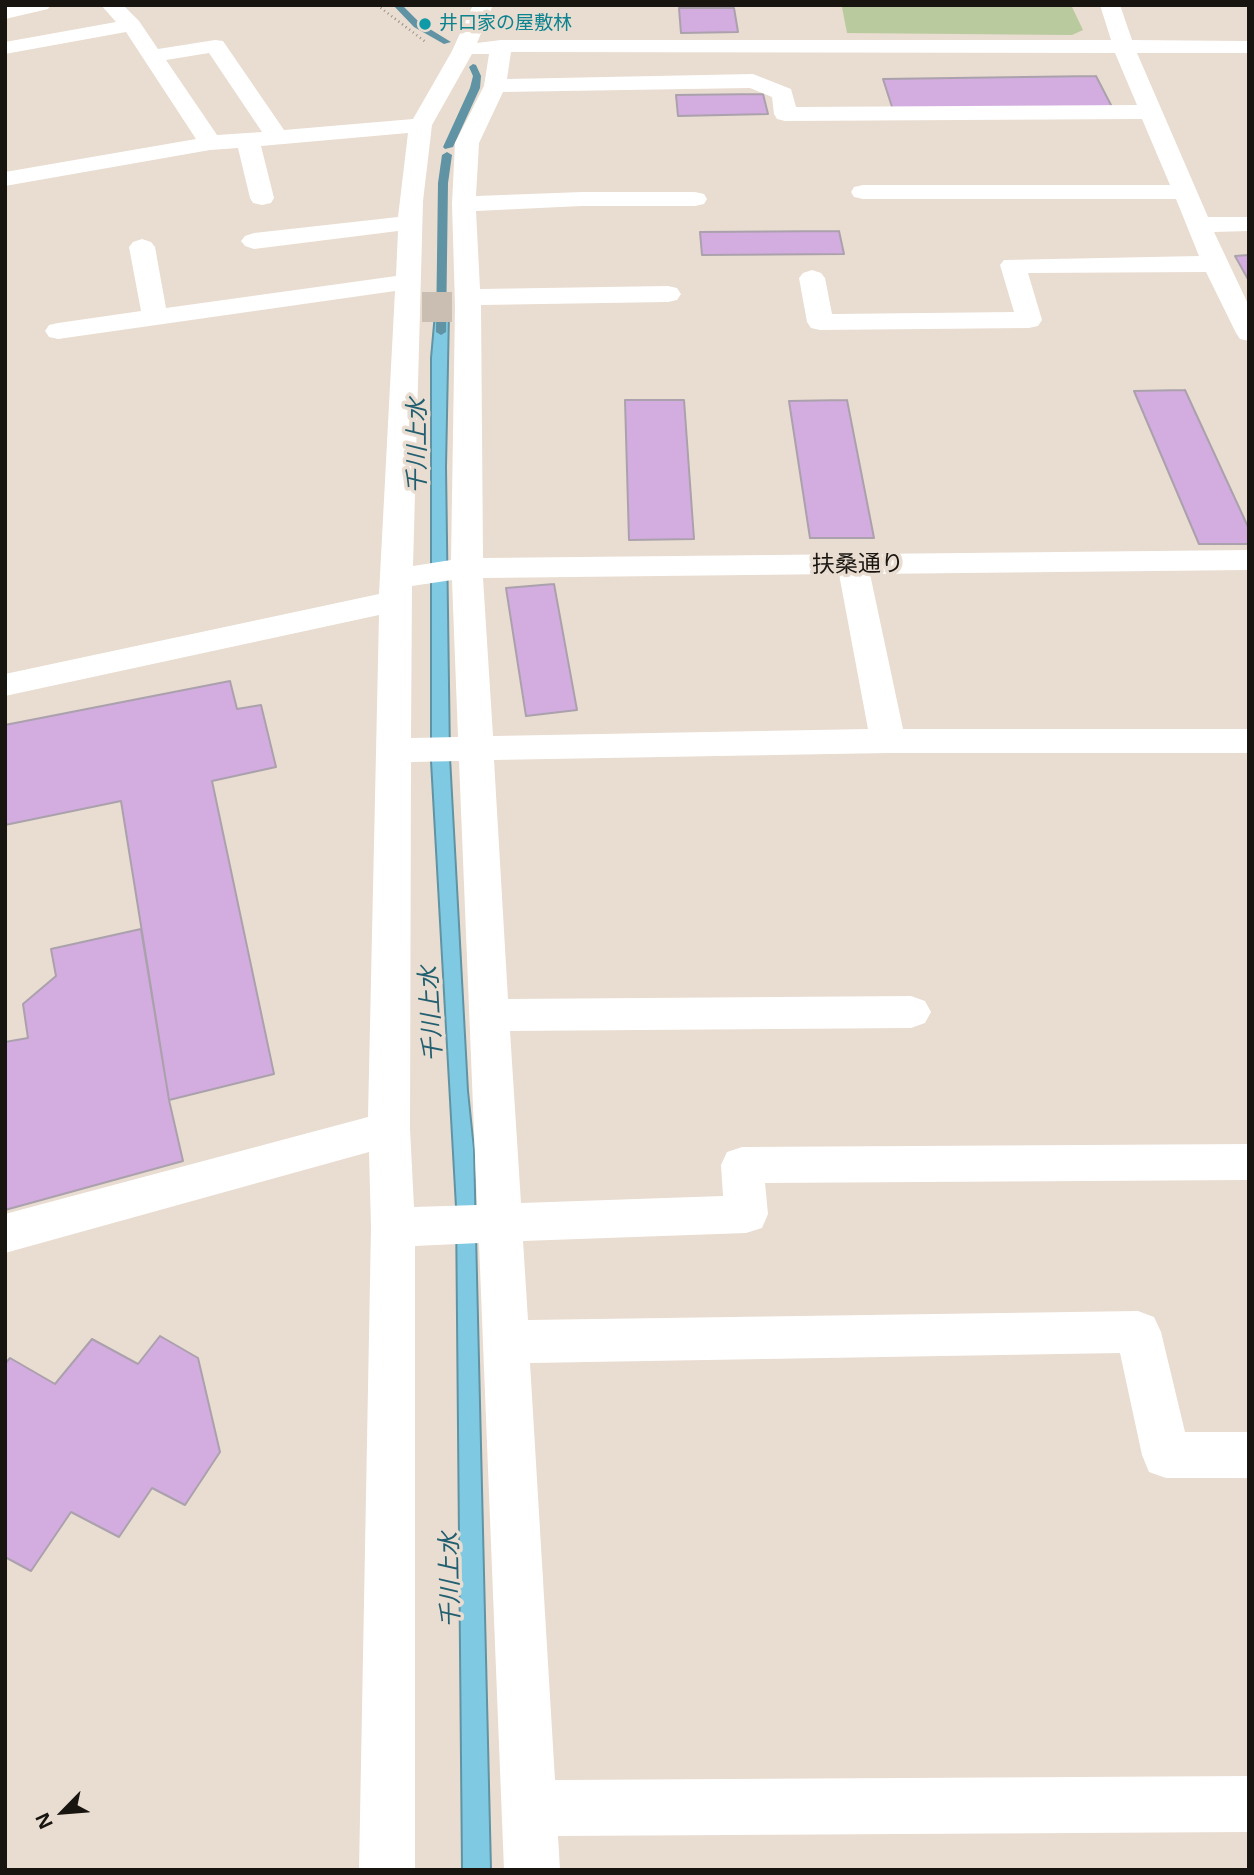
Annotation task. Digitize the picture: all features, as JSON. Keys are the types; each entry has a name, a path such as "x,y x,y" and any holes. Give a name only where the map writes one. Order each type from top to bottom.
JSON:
{"street":[{"path":"5,13 41,5"},
{"path":"111,5 132,25 210,143"},
{"path":"483,5 460,57 421,125 410,211 412,299 402,487 425,579 474,747 501,1224 532,1870"},
{"path":"1110,5 1124,48 1215,264 1247,323"},
{"path":"5,48 132,25"},
{"path":"152,56 215,46 278,138"},
{"path":"460,57 501,46 1249,47"},
{"path":"387,1870 409,1227 389,1129 401,750 464,303 467,143 495,86 501,46"},
{"path":"495,86 753,81 783,94 785,114 1153,112"},
{"path":"5,179 210,143 421,125"},
{"path":"248,140 261,198"},
{"path":"418,150 467,149"},
{"path":"863,192 1185,191"},
{"path":"464,204 582,199 695,199"},
{"path":"254,241 368,229 410,211"},
{"path":"1199,225 1249,224"},
{"path":"142,247 155,318"},
{"path":"812,278 820,322 1029,320 1013,265 1215,264"},
{"path":"464,303 668,294"},
{"path":"58,331 155,318 412,299"},
{"name":"扶桑通り","path":"5,685 425,579 853,565 1249,560"},
{"path":"853,565 888,741"},
{"path":"401,750 888,741 1249,741"},
{"path":"490,1015 911,1012"},
{"path":"5,1234 389,1129"},
{"path":"409,1227 746,1214 742,1165 1249,1162"},
{"path":"507,1342 1138,1332 1166,1455 1249,1455"},
{"path":"531,1808 1249,1804"}],"path":[{"path":"377,5 460,57"}],"green space":[{"path":"842,7 1072,7 1083,30 1072,35 847,33"}],"water":[{"path":"435,313 449,313 446,467 450,757 468,1091 474,1149 491,1870 462,1870 456,1207 431,761 431,358"}],"building":[{"path":"679,8 734,8 738,32 681,33"},
{"path":"1096,76 1112,107 893,110 883,79"},
{"path":"763,94 768,114 678,116 676,95"},
{"path":"839,231 844,254 702,255 700,232"},
{"path":"1249,255 1249,281 1235,256"},
{"path":"1185,390 1249,529 1249,544 1199,544 1134,391"},
{"path":"625,400 684,400 694,539 629,540"},
{"path":"847,400 874,538 810,538 789,401"},
{"path":"554,584 577,710 526,716 506,588"},
{"path":"230,681 237,709 261,705 276,767 212,781 274,1074 169,1100 121,801 5,825 5,725"},
{"path":"141,929 169,1100 183,1161 5,1210 5,1042 28,1038 23,1004 56,976 51,949"},
{"path":"160,1336 198,1358 220,1452 185,1505 152,1488 119,1537 71,1512 31,1571 5,1557 5,1364 10,1358 55,1384 92,1339 138,1364"}],"waterway":[{"name":"千川上水","path":"397,5 417,25 447,42"},
{"name":"千川上水","path":"448,147 475,88 477,76 473,67"},
{"name":"千川上水","path":"441,332 443,183 447,155"}],"tunnel":[{"path":"422,307 456,307"}],"place":[{"name":"井口家の屋敷林","path":"425,24"}]}
